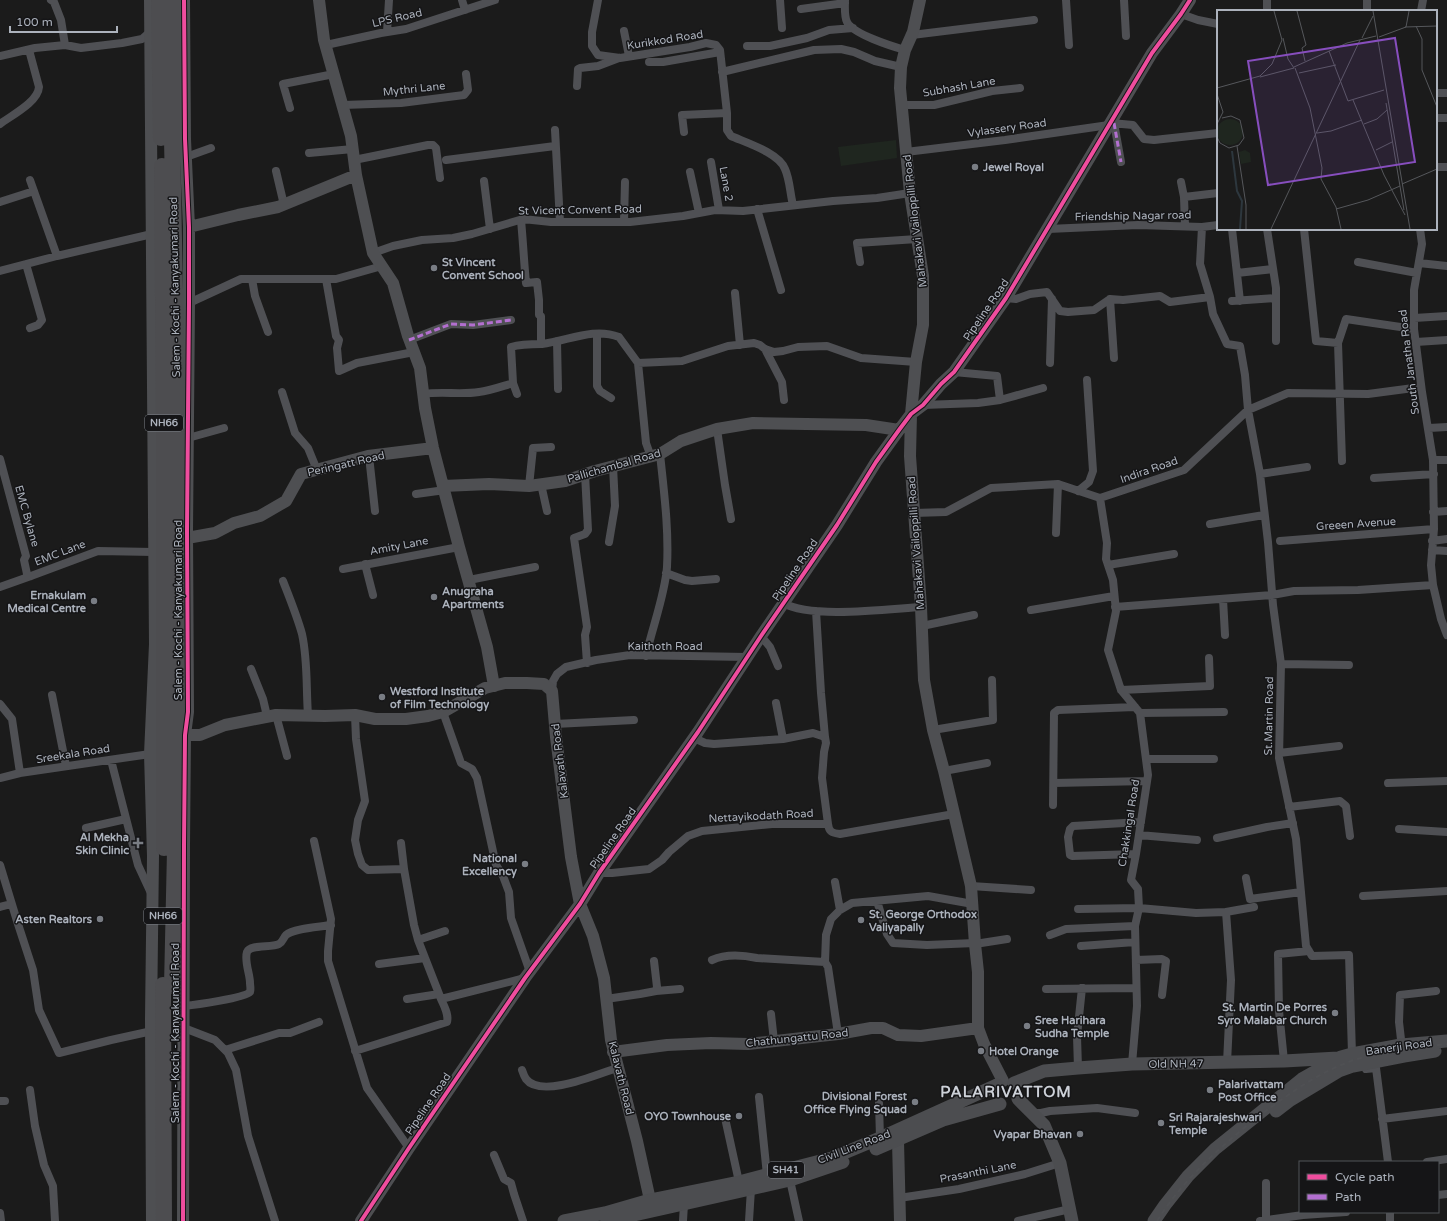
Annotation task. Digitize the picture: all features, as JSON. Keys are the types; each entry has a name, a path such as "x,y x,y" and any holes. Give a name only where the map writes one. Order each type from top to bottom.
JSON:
{"highway":[{"name":"Salem - Kochi - Kanyakumari Road","path":"159,0 166,61 178,139 178,408 165,557"},
{"name":"Salem - Kochi - Kanyakumari Road","path":"164,1221 163,985 169,846 178,714 165,557 158,370 166,61 172,0"},
{"name":"Salem - Kochi - Kanyakumari Road","path":"169,846 174,1221"}],"main road":[{"name":"Banerji Road","path":"1348,1059 1447,1041"},
{"name":"Banerji Road","path":"1403,1050 1426,1052 1447,1050"},
{"name":"Old NH 47","path":"1005,1083 1044,1071 1132,1064 1348,1059"},
{"path":"1164,1221 1192,1183 1220,1155 1289,1101 1339,1071 1348,1059"},
{"path":"1154,1221 1188,1176 1215,1149 1302,1079 1348,1059"},
{"path":"1005,1083 1018,1087 1020,1093 1014,1104 1008,1106 1000,1104 994,1092 1005,1083"},
{"name":"Civil Line Road","path":"745,1185 767,1175 832,1158 1005,1083"},
{"path":"1018,1099 1044,1125 1060,1163 1071,1215"},
{"name":"Civil Line Road","path":"564,1221 605,1214 650,1200 716,1192 745,1185 790,1180 831,1167 943,1120 1000,1104"},
{"name":"Civil Line Road","path":"607,1221 637,1218 684,1204 716,1192"}],"street":[{"path":"51,0 54,2 58,12 65,45"},
{"path":"150,0 152,234 158,370"},
{"path":"169,846 188,712 187,538 190,303 189,227 186,157 178,139 184,0"},
{"path":"319,0 326,45 351,136 356,175 373,253 393,283 409,340 420,368 423,394 433,448 487,647 494,686"},
{"path":"387,32 389,0"},
{"path":"462,0 465,10"},
{"name":"Kurikkod Road","path":"598,0 592,32 592,46 598,55 620,58 706,43 716,45 720,52"},
{"path":"780,0 782,28"},
{"name":"Mahakavi Vailoppilli Road","path":"920,0 912,35 905,50 901,67 900,88 910,193 923,276 923,310 911,414 910,456 921,607 924,680 933,730 971,886 978,972 978,1028 984,1044 1005,1083"},
{"path":"1066,0 1069,45"},
{"path":"1124,0 1126,36"},
{"name":"Pipeline Road","path":"361,1221 408,1148 528,975 580,904 694,738 783,603 837,525 876,462 911,414 923,404 954,372 1006,298 1152,53 1190,0"},
{"path":"1421,10 1423,0"},
{"name":"LPS Road","path":"326,45 406,29 489,1"},
{"path":"801,10 845,1 846,21 853,28 876,40 905,50"},
{"path":"1181,14 1198,20 1217,24"},
{"path":"912,35 1034,20"},
{"path":"747,46 770,46 807,38 829,30 853,28"},
{"path":"624,31 629,56"},
{"path":"0,56 65,45 81,48 122,43 142,39 150,32"},
{"path":"722,72 814,50 841,49 854,52 875,61 901,67"},
{"path":"0,124 34,100 39,91 29,50"},
{"path":"649,62 663,62 720,52 727,113 727,130 731,136 775,156 782,163 786,170 793,205"},
{"path":"577,86 578,69 598,66 620,58"},
{"path":"290,108 283,84 334,74"},
{"name":"Mythri Lane","path":"343,105 401,103 464,95 468,90 466,74"},
{"name":"Subhash Lane","path":"902,105 934,104 992,91 1020,88"},
{"path":"684,132 682,115 727,113"},
{"path":"1111,124 1121,162"},
{"name":"Vylassery Road","path":"906,152 1005,140 1111,124 1132,125 1144,139 1154,140 1217,133"},
{"path":"555,130 560,222"},
{"path":"308,153 354,155 433,145 436,148 440,178"},
{"path":"446,160 556,146"},
{"path":"186,157 211,148"},
{"name":"Lane 2","path":"711,162 719,210"},
{"path":"276,171 284,205"},
{"path":"690,172 699,213"},
{"path":"189,227 284,205 356,175"},
{"path":"30,180 56,256"},
{"path":"484,181 490,229"},
{"path":"624,221 625,182"},
{"path":"1182,182 1185,226"},
{"path":"0,202 34,191"},
{"name":"St Vicent Convent Road","path":"373,253 393,246 422,240 453,238 521,220 560,222 656,219 719,210 743,211 877,198 910,193"},
{"path":"1184,197 1217,193"},
{"path":"757,209 780,290"},
{"path":"521,220 526,283 537,282 539,315 542,316 541,344"},
{"name":"Friendship Nagar road","path":"1048,229 1138,225 1202,227 1217,225"},
{"path":"1006,298 1016,299 1030,294 1047,292 1060,311 1068,312 1094,310 1110,299 1123,300 1160,296 1170,302 1210,297 1200,264 1202,227"},
{"path":"1232,230 1237,273 1236,301 1276,298"},
{"path":"1267,230 1276,298 1276,341"},
{"path":"1304,230 1316,341 1338,343"},
{"name":"South Janatha Road","path":"1420,230 1422,244 1414,290 1414,329 1421,387 1429,428 1433,460 1434,529 1431,565 1433,585 1441,619 1447,633"},
{"path":"0,271 56,256 152,234"},
{"path":"860,262 857,244 917,239"},
{"path":"1358,262 1417,273"},
{"path":"1419,263 1447,266"},
{"path":"26,264 42,320 38,325 30,328"},
{"path":"190,303 241,279 336,279 382,266"},
{"path":"1237,273 1273,269"},
{"path":"252,279 255,296 268,332"},
{"path":"326,279 336,336 339,340 337,348 339,370 357,363 414,352"},
{"path":"735,293 740,345"},
{"name":"St.Martin Road","path":"1210,297 1213,314 1227,344 1240,346 1245,375 1248,410 1260,474 1272,595 1281,664 1279,753 1296,839 1306,946 1309,951"},
{"path":"1050,363 1052,299"},
{"path":"1110,299 1114,358"},
{"path":"1414,318 1447,316"},
{"path":"1342,461 1338,343 1346,319 1414,329"},
{"path":"409,340 451,324 473,325 511,320"},
{"path":"517,394 513,383 511,347 530,343 541,344 581,334 604,333 619,337 638,363 642,390 646,443 656,455 667,521 666,573 646,656"},
{"path":"597,334 597,386 600,391 611,398"},
{"path":"1416,342 1447,340"},
{"path":"557,341 558,389"},
{"path":"638,363 682,360 728,346 754,343 760,345 765,350 782,382 784,400"},
{"path":"765,350 774,352 798,347 827,346 861,358 916,362"},
{"path":"954,372 997,376 1000,400"},
{"path":"1078,491 1089,482 1093,471 1087,380"},
{"path":"423,394 480,392 513,383"},
{"name":"Indira Road","path":"1100,498 1184,470 1248,410 1288,393 1368,394 1421,387"},
{"path":"923,404 978,403 1000,400 1043,388"},
{"path":"282,392 296,433 308,448 317,470"},
{"name":"Pallichambal Road","path":"444,488 489,484 529,486 566,481 585,474 656,455 681,441 717,429 753,423 866,425 899,430"},
{"path":"1429,428 1447,427"},
{"path":"188,438 224,428"},
{"path":"717,429 724,485 731,519"},
{"path":"529,486 533,448 551,447"},
{"name":"Peringatt Road","path":"187,538 215,533 234,523 260,516 286,501 301,474 370,456 433,448"},
{"path":"370,456 375,511"},
{"name":"EMC Bylane","path":"0,459 26,556 24,560 27,574 32,576"},
{"path":"1433,460 1447,460"},
{"path":"609,542 615,506 613,466"},
{"path":"1260,474 1307,467"},
{"path":"585,474 588,530 585,534 574,538 587,627 585,635 587,662"},
{"path":"1374,478 1434,474"},
{"path":"541,484 547,511"},
{"path":"1056,533 1058,484"},
{"path":"914,513 946,512 991,488 1058,484 1100,498 1107,543 1106,559 1113,580 1116,611 1108,650 1121,690 1137,710"},
{"path":"416,494 444,488"},
{"path":"1433,512 1447,511"},
{"path":"1210,524 1264,515"},
{"name":"Greeen Avenue","path":"1280,541 1434,529"},
{"path":"1432,541 1447,539"},
{"name":"Amity Lane","path":"343,569 459,547"},
{"path":"1432,550 1447,550"},
{"name":"EMC Lane","path":"0,587 98,551 165,557"},
{"path":"1108,565 1174,554"},
{"path":"165,557 156,644 150,754 169,846"},
{"path":"365,564 373,595"},
{"path":"468,580 534,567"},
{"path":"666,573 692,581 716,579"},
{"path":"283,581 293,605 302,635 307,684 308,716"},
{"path":"1115,607 1272,595 1294,591 1358,590 1433,585"},
{"path":"1031,610 1114,596"},
{"path":"1223,599 1225,635"},
{"path":"783,603 790,606 816,611 921,607"},
{"path":"816,611 821,693 826,743 822,778 828,824"},
{"path":"922,626 974,616"},
{"path":"762,636 770,647 778,666"},
{"name":"Kaithoth Road","path":"552,691 553,681 556,674 566,667 587,662 630,655 747,658"},
{"path":"1121,690 1210,686 1209,658"},
{"path":"1281,664 1349,665"},
{"path":"251,669 263,699 272,716 287,756"},
{"path":"933,730 993,720 992,680"},
{"path":"185,735 200,735 225,725 272,716 355,715 375,719 406,719 443,712 485,688 505,683 527,682 544,684 552,691"},
{"name":"Kalavath Road","path":"552,691 571,857 580,904 593,936 604,978 611,1040 637,1141 650,1200"},
{"path":"52,695 66,766"},
{"path":"776,703 783,739"},
{"path":"0,704 12,719 20,773"},
{"path":"1054,805 1054,713 1058,710 1224,712"},
{"name":"Chakkingal Road","path":"1132,1064 1137,1006 1135,926 1139,908 1138,889 1131,880 1148,775 1137,710"},
{"path":"406,999 440,996 528,975 511,918 509,892 503,876 496,865 477,778 472,769 461,763 443,712"},
{"path":"355,715 356,739 365,801 355,831 358,854 362,865 368,870 404,869"},
{"path":"555,724 634,720"},
{"path":"694,738 705,743 714,744 783,739 813,733 825,737"},
{"path":"1279,753 1339,746"},
{"name":"Sreekala Road","path":"0,778 20,773 150,754"},
{"path":"1146,759 1214,759"},
{"path":"111,760 138,865 152,895"},
{"path":"944,771 987,763"},
{"path":"1054,783 1147,781"},
{"path":"1388,783 1447,781"},
{"path":"1289,806 1340,801 1346,806 1350,836"},
{"name":"Nettayikodath Road","path":"600,873 649,869 662,860 688,836 702,831 772,824 828,824 829,830 832,833 840,834 954,814"},
{"path":"86,828 126,819"},
{"path":"1136,854 1072,856 1070,855 1068,837 1070,829 1073,826 1141,822"},
{"path":"1217,838 1293,823"},
{"path":"1400,829 1447,832"},
{"path":"1139,835 1197,840"},
{"path":"314,841 332,919 328,961 355,1051 367,1088 408,1148"},
{"path":"355,1051 447,1022 448,1018 418,940 400,843"},
{"name":"Salem - Kochi - Kanyakumari Road","path":"152,1221 152,895 169,846"},
{"name":"Salem - Kochi - Kanyakumari Road","path":"169,846 184,1006 184,1221"},
{"path":"0,865 33,970 38,1010 59,1053 152,1031"},
{"path":"1246,878 1250,898 1301,892"},
{"path":"835,882 840,910"},
{"path":"971,886 1031,890"},
{"path":"1363,896 1447,891"},
{"path":"838,1034 826,962 826,935 831,919 840,910 852,903 928,896 973,904"},
{"path":"877,901 887,934 893,943 927,945 975,943 1007,939"},
{"path":"0,907 11,904"},
{"path":"1078,909 1139,908 1196,913 1226,912 1254,907"},
{"path":"1226,912 1231,980 1227,1063"},
{"path":"184,1006 249,993 251,990 246,958 248,951 251,948 278,945 287,935 295,931 331,926"},
{"path":"1050,935 1066,929 1135,926"},
{"path":"418,940 445,931"},
{"path":"1081,946 1135,942"},
{"path":"1284,1061 1279,1011 1278,954 1309,951 1312,956 1349,955 1348,1059"},
{"path":"712,960 729,956 748,956 757,958 826,962"},
{"path":"379,964 425,958"},
{"path":"1136,960 1162,959 1166,961 1162,996"},
{"path":"654,961 657,987 656,991"},
{"path":"1078,1068 1077,1036 1082,988"},
{"path":"1046,989 1136,988"},
{"path":"606,999 656,991 680,989"},
{"path":"1403,1050 1399,1022 1400,995 1436,991"},
{"path":"771,1014 774,1041"},
{"path":"225,1050 279,1033 290,1033 319,1022"},
{"path":"184,1028 214,1040 228,1052 236,1070 248,1136 275,1221"},
{"name":"Chathungattu Road","path":"614,1052 667,1045 711,1043 748,1044 838,1034 871,1028 883,1028 898,1035 922,1036 978,1028"},
{"path":"522,1070 526,1079 534,1084 546,1087 564,1085 617,1068"},
{"path":"1339,1071 1376,1068 1388,1161"},
{"path":"30,1090 35,1126 44,1165 53,1186 55,1221"},
{"path":"759,1097 767,1175"},
{"path":"879,1104 880,1138"},
{"path":"1032,1113 1097,1108 1135,1113"},
{"path":"1382,1118 1447,1110"},
{"path":"151,1117 160,1120 176,1121 184,1117"},
{"path":"725,1118 745,1185 749,1221"},
{"path":"898,1140 900,1221"},
{"path":"152,1149 160,1144 175,1144 184,1149"},
{"path":"494,1155 504,1179 511,1183 523,1221"},
{"name":"Prasanthi Lane","path":"899,1198 959,1189 1025,1174 1060,1163"},
{"path":"790,1180 799,1221"},
{"path":"1266,1183 1263,1221 1336,1213"},
{"path":"683,1221 684,1204"},
{"path":"0,1213 0,1221"},
{"path":"1018,1221 1071,1215"}],"shaded area":[{"path":"896,140 897,158 841,166 838,147"}],"railway":[{"path":"1157,1221 1179,1190 1205,1162 1263,1113 1303,1085 1324,1073 1357,1059 1390,1052 1447,1044"}],"marked path":[{"path":"1114,123 1121,162"},
{"path":"409,340 451,324 473,325 511,320"}],"cycle path":[{"path":"183,1221 185,735 188,712 187,531 189,303 189,227 185,139 184,0"},
{"path":"361,1221 525,978 580,904 599,873 698,732 761,636 837,525 876,462 911,414 923,405 941,384 954,372 1006,298 1152,53 1190,0"}],"place":[{"name":"Jewel Royal","path":"975,167"},
{"name":"St Vincent Convent School","path":"434,268"},
{"name":"Anugraha Apartments","path":"434,597"},
{"name":"Ernakulam Medical Centre","path":"94,601"},
{"name":"Westford Institute of Film Technology","path":"382,697"},
{"name":"Al Mekha Skin Clinic","path":"138,843"},
{"name":"National Excellency","path":"525,864"},
{"name":"Asten Realtors","path":"100,919"},
{"name":"St. George Orthodox Valiyapally","path":"861,920"},
{"name":"St. Martin De Porres Syro Malabar Church","path":"1335,1013"},
{"name":"Sree Harihara Sudha Temple","path":"1027,1026"},
{"name":"Hotel Orange","path":"981,1051"},
{"name":"Palarivattam Post Office","path":"1210,1090"},
{"name":"Divisional Forest Office Flying Squad","path":"915,1102"},
{"name":"OYO Townhouse","path":"739,1116"},
{"name":"Sri Rajarajeshwari Temple","path":"1161,1123"},
{"name":"Vyapar Bhavan","path":"1080,1134"}],"district":[{"name":"PALARIVATTOM","path":"1006,1092"}]}
